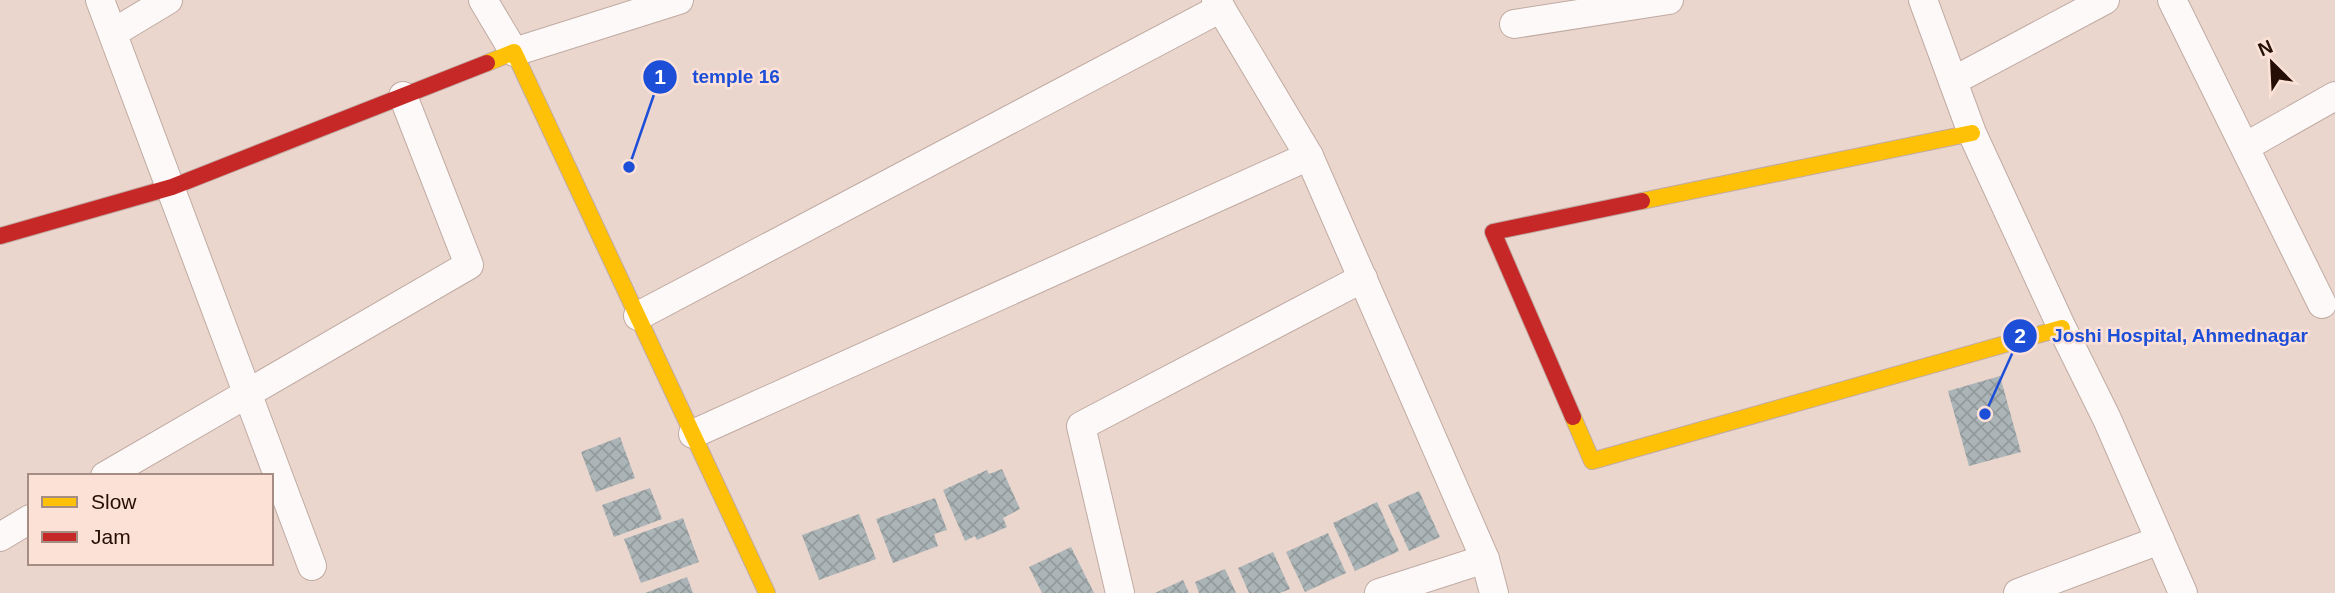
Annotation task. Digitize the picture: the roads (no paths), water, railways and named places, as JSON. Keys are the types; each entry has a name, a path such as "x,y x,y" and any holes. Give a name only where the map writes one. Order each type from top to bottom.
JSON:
{"street":[{"path":"100,0 313,566"},
{"path":"113,33 168,0"},
{"path":"483,0 514,52 767,593"},
{"path":"0,236 172,187 514,52 678,0"},
{"path":"1514,24 1669,0"},
{"path":"1923,0 1972,133 2107,419 2183,593"},
{"path":"1953,81 2105,0"},
{"path":"2172,0 2322,304"},
{"path":"638,316 1219,4 1309,156 1485,559 1494,593"},
{"path":"108,474 468,265 403,96"},
{"path":"2245,147 2335,96"},
{"path":"1972,133 1493,232 1592,461 2062,328"},
{"path":"693,434 1309,156"},
{"path":"1120,593 1081,426 1363,278"},
{"path":"0,537 28,520"},
{"path":"2018,593 2160,540"},
{"path":"1379,593 1485,559"}],"place":[{"name":"temple 16","path":"629,167"},
{"name":"Joshi Hospital, Ahmednagar","path":"1985,414"}]}
